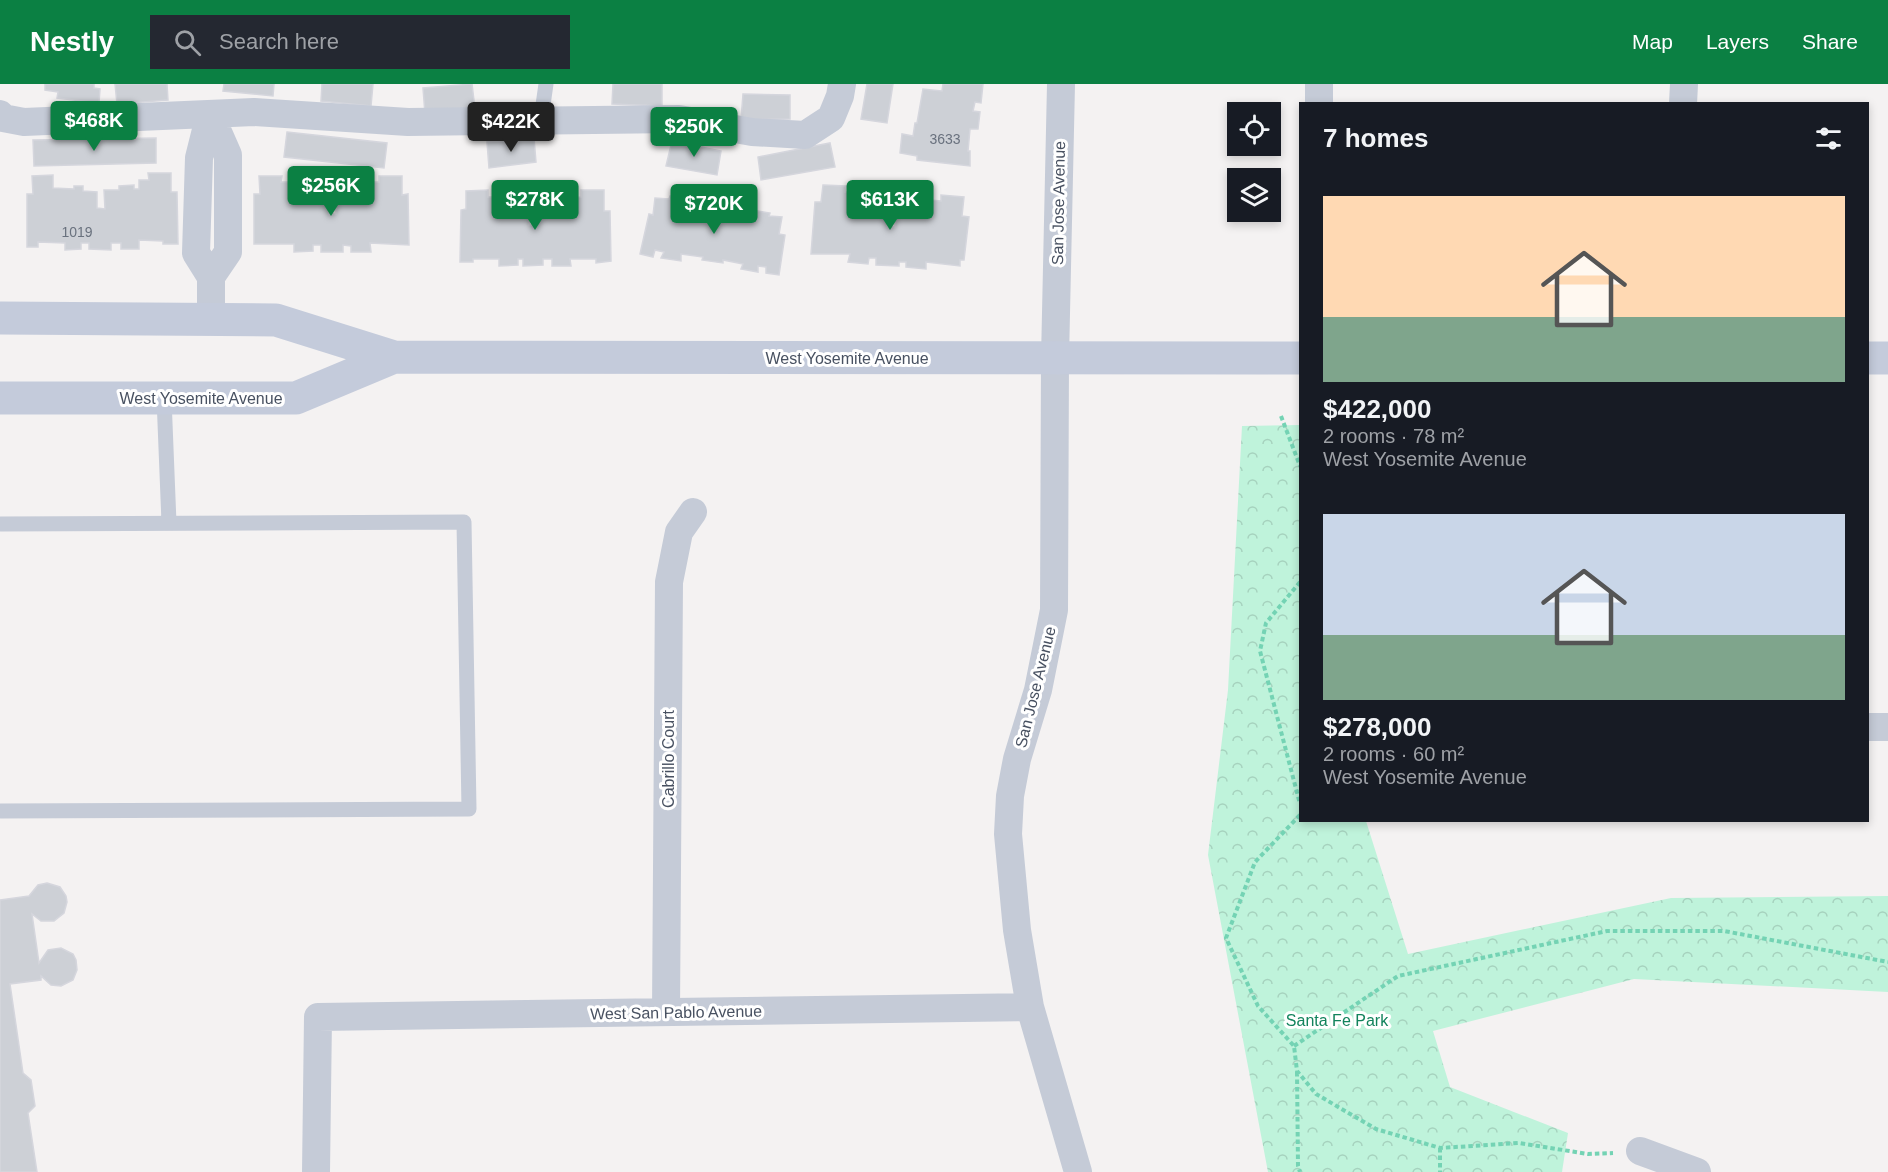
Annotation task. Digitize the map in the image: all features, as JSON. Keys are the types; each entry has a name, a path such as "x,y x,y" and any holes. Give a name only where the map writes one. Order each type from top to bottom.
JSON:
{"main road":[{"name":"West Yosemite Avenue","path":"0,318 276,320 394,357 1299,358"},
{"name":"West Yosemite Avenue","path":"0,398 296,398 394,357"},
{"path":"1869,358 1888,358"}],"street":[{"path":"0,114 3,118 24,122 254,112 408,122 680,119 752,132 805,135 831,118 842,84"},
{"name":"San Jose Avenue","path":"1061,84 1055,358 1054,610 1038,690 1017,759 1010,796 1008,834 1017,930 1030,1007 1078,1172"},
{"path":"1319,84 1319,102"},
{"path":"1683,102 1684,84"},
{"path":"210,114 228,155 228,252 212,277 212,319"},
{"name":"Cabrillo Court","path":"666,1012 669,582 679,532 693,512"},
{"path":"1869,728 1888,728"},
{"name":"West San Pablo Avenue","path":"316,1172 318,1017 1030,1007"},
{"path":"1640,1151 1697,1172"}],"lane":[{"path":"541,120 546,84"},
{"path":"164,398 169,523"},
{"path":"0,524 464,522 469,809 0,812"}],"path":[{"path":"1281,416 1299,463"},
{"path":"1299,583 1266,623 1260,651 1299,800"},
{"path":"1299,816 1254,862 1226,938 1258,1006 1294,1046 1297,1071 1298,1166 1300,1172"},
{"path":"1294,1046 1398,976 1607,931 1724,931 1888,962"},
{"path":"1297,1071 1316,1094 1376,1129 1440,1148 1518,1143 1588,1154 1640,1151"},
{"path":"1440,1148 1440,1172"}],"green space":[{"name":"Santa Fe Park","path":"1299,425 1299,822 1366,822 1408,954 1671,898 1888,896 1888,992 1634,979 1433,1031 1450,1087 1568,1133 1562,1172 1268,1172 1208,855 1228,690 1242,426"}],"building":[{"path":"45,84 94,84 94,88 100,89 99,103 57,98 58,92 45,90"},
{"path":"115,84 167,84 168,100 117,104"},
{"path":"224,84 274,84 273,96 223,91"},
{"path":"322,84 373,84 371,106 321,101"},
{"path":"472,84 475,109 425,114 423,88"},
{"path":"613,84 662,84 662,106 612,104"},
{"path":"867,84 893,84 887,123 861,119"},
{"path":"943,84 983,84 981,103 975,102 973,111 980,112 978,129 970,129 968,151 970,151 970,166 917,160 917,156 900,153 902,134 913,136 923,89 942,91"},
{"path":"743,94 790,95 790,119 741,120"},
{"path":"287,132 387,143 384,168 284,157"},
{"path":"156,138 156,163 34,166 33,140"},
{"path":"534,138 536,162 489,168 487,142"},
{"path":"672,141 721,151 717,175 666,166"},
{"path":"830,143 835,167 761,180 758,157"},
{"path":"148,173 171,173 171,192 177,192 178,244 139,240 139,249 121,249 121,243 111,243 111,250 89,249 89,243 81,243 81,249 65,250 65,243 38,242 38,247 27,247 27,194 33,194 32,176 53,175 53,188 74,189 74,186 83,186 83,191 97,192 97,208 105,209 104,190 119,190 119,186 134,185 134,189 139,189 139,180 149,180"},
{"path":"259,176 282,176 281,182 294,182 294,191 328,194 329,214 336,214 336,194 349,194 349,191 370,191 370,182 379,182 379,176 402,176 402,195 408,194 409,245 370,243 371,252 351,252 351,246 343,245 343,252 321,252 321,245 313,245 313,251 294,252 294,244 254,244 254,194 260,194"},
{"path":"823,185 846,186 845,192 855,192 855,204 876,204 876,206 889,208 887,227 895,227 896,208 930,209 930,200 941,201 941,195 964,197 962,216 969,217 964,260 960,260 960,266 926,262 926,269 906,267 906,262 899,262 899,266 876,265 876,258 869,258 868,264 848,262 850,254 811,254 815,202 821,202"},
{"path":"488,190 488,197 504,197 503,204 516,204 516,207 530,208 529,225 536,225 537,207 566,204 566,198 581,197 581,190 604,190 604,211 610,211 611,261 596,263 596,259 570,259 571,266 552,266 552,259 543,259 543,265 523,266 523,259 518,259 518,265 499,266 499,259 473,259 473,262 460,262 461,210 466,209 466,191"},
{"path":"670,196 691,200 691,203 717,207 716,216 723,216 724,208 751,213 752,210 770,213 769,216 782,217 779,234 785,235 779,275 766,273 766,267 758,266 758,272 741,269 743,264 723,260 723,263 681,254 681,261 661,258 664,252 655,250 653,257 640,254 649,214 653,215 655,198 669,199"},
{"path":"47,883 60,887 67,902 64,913 54,921 41,921 32,914 39,963 48,950 61,948 73,954 77,970 73,980 61,986 51,985 41,976 41,980 10,984 23,1073 31,1080 35,1106 28,1113 37,1172 0,1172 0,900 29,896 38,885"}]}
